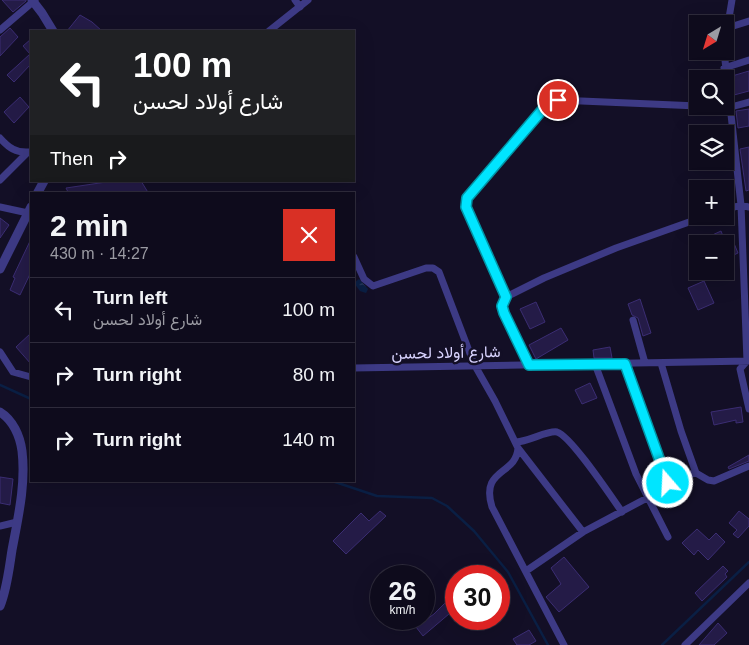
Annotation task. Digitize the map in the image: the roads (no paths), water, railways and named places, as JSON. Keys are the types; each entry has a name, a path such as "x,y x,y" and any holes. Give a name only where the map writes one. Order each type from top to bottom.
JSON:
{"street":[{"path":"0,30 33,0 52,30"},
{"path":"295,0 300,7"},
{"path":"270,30 308,0"},
{"path":"729,15 732,0"},
{"path":"734,25 749,20"},
{"path":"724,60 724,68 749,60"},
{"path":"506,297 466,207 467,198 549,102 558,100 689,106"},
{"path":"734,106 749,102"},
{"path":"732,115 740,205 748,361 740,369 749,409"},
{"path":"0,138 8,147 29,152"},
{"path":"0,180 29,152"},
{"path":"734,207 740,205 749,207"},
{"path":"0,207 30,210 0,269"},
{"path":"529,365 504,313 502,306 506,297 519,289 616,248 689,222"},
{"path":"355,259 364,279 373,286 426,268 437,269 474,364 517,445 583,532"},
{"path":"633,320 645,363"},
{"path":"0,352 13,372 30,377"},
{"name":"شارع أولاد لحسن","path":"355,368 474,364 625,364 748,361"},
{"path":"661,363 678,422 696,473 708,480 714,481 749,466"},
{"path":"594,364 625,448 646,496 668,537"},
{"path":"526,571 583,532 622,512 646,496 664,489 668,479 625,364"},
{"path":"0,412 6,416 16,430 22,450 23,475 17,522 1,602"},
{"path":"517,445 551,432 561,435 622,512"},
{"path":"517,445 515,458 496,476 488,492 496,516 564,645"},
{"path":"668,479 696,473"},
{"path":"0,526 17,522"},
{"path":"685,645 749,583"}],"water":[{"path":"359,279 368,289 366,293 360,291 355,282"}],"waterway":[{"path":"0,385 30,399"},
{"path":"335,482 377,496 432,498 447,506 474,531 508,572 548,645"},
{"path":"662,645 749,562"}]}
